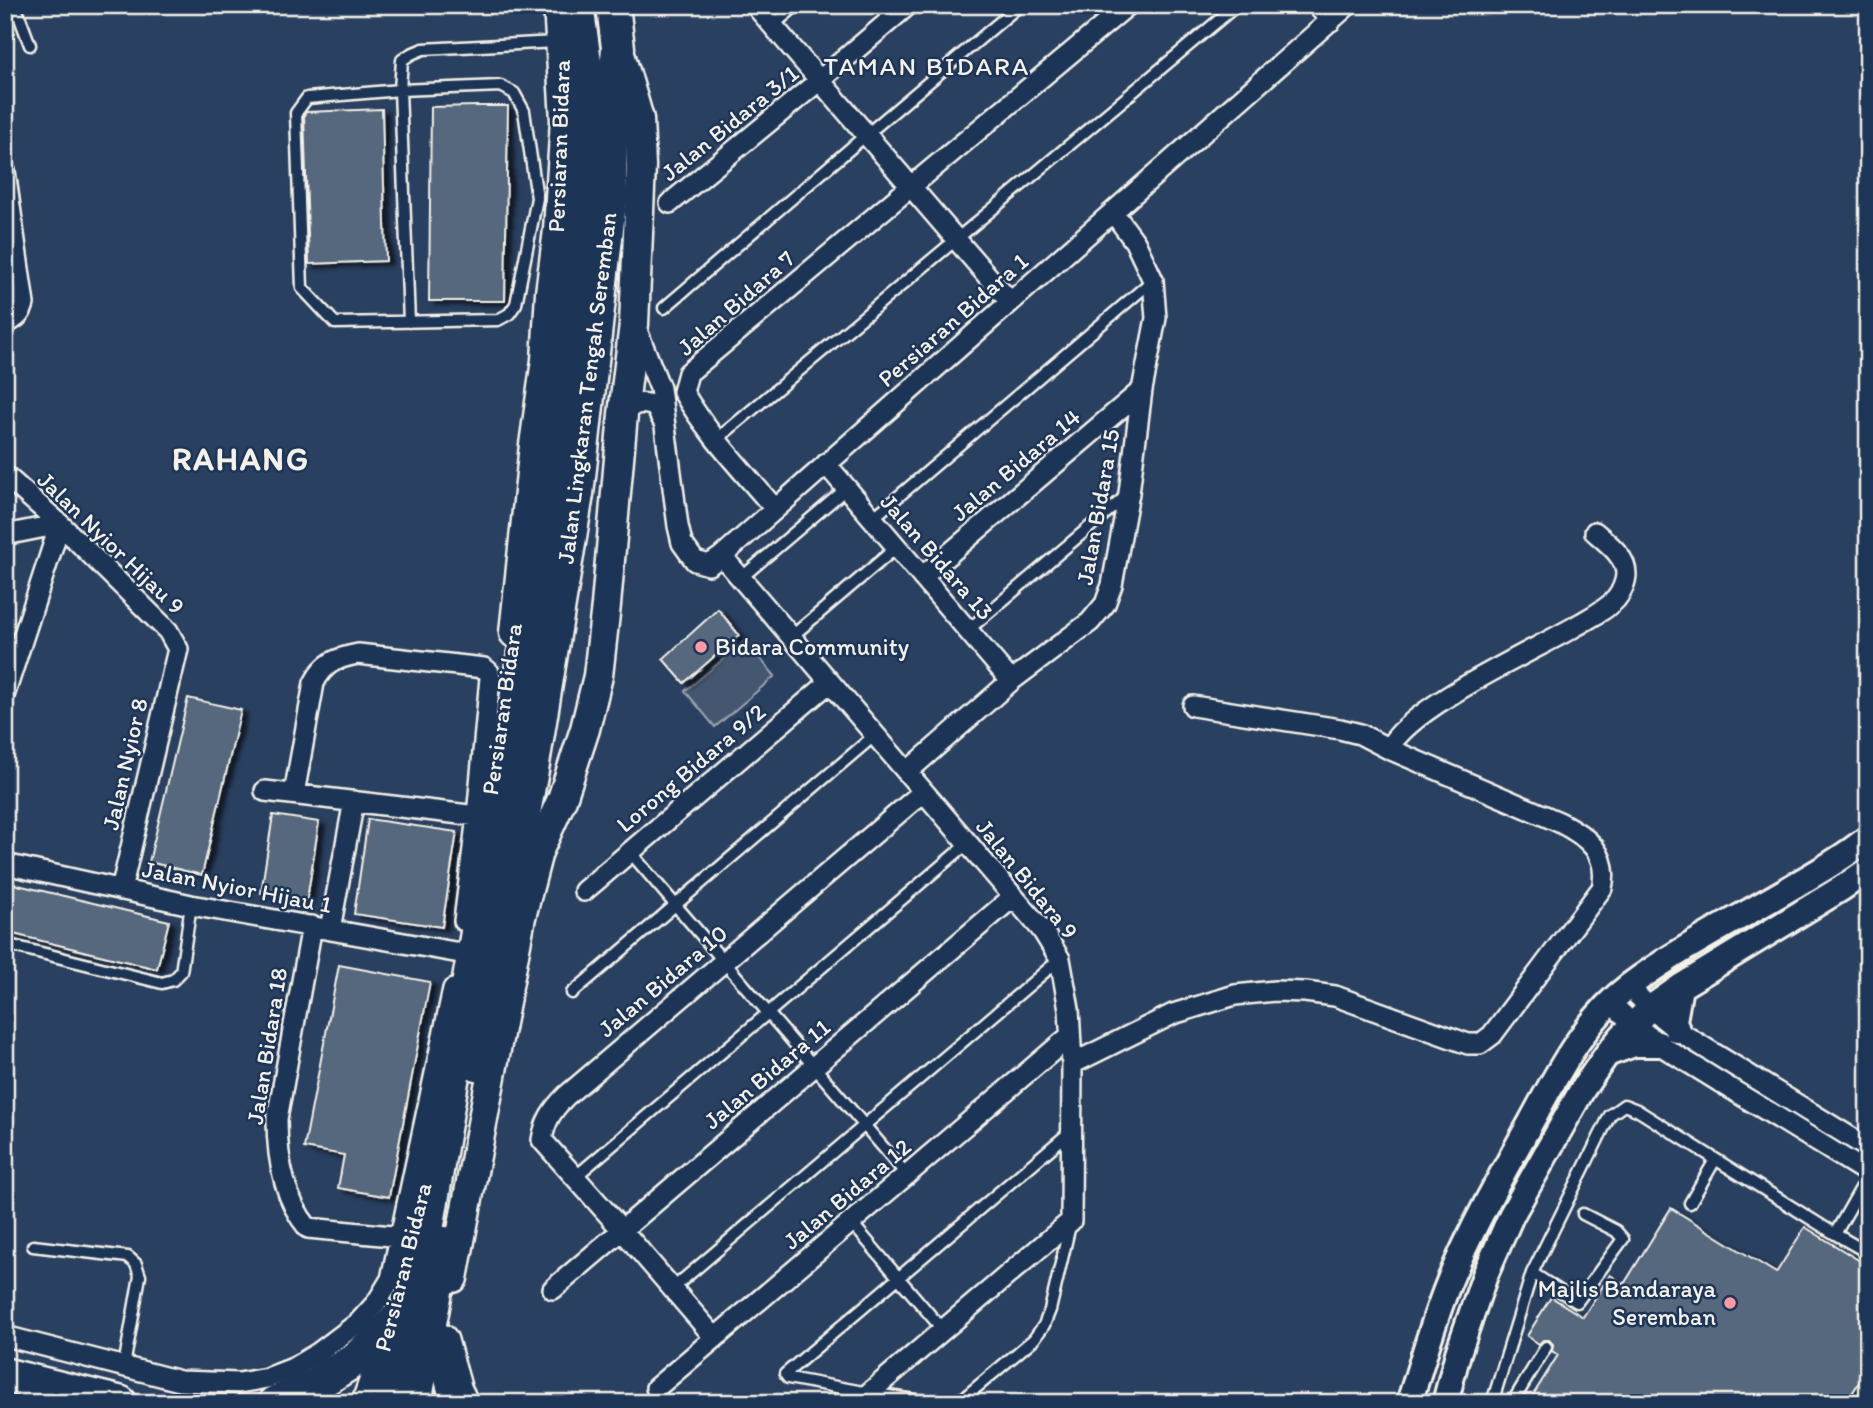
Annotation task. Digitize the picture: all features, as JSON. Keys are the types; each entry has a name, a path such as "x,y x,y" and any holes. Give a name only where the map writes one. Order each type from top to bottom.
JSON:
{"highway":[{"path":"275,1403 315,1385 356,1359 395,1321"},
{"path":"441,1341 461,1403"},
{"path":"5,1375 120,1403"}],"main road":[{"name":"Persiaran Bidara","path":"366,1403 395,1321 408,1237 466,942 509,674 546,360 550,293 558,230 565,120 558,5"},
{"name":"Jalan Lingkaran Tengah Seremban","path":"549,504 580,253 586,141 585,62 577,5"},
{"name":"Jalan Lingkaran Tengah Seremban","path":"531,770 577,494 610,202 611,128 618,48 613,5"},
{"name":"Persiaran Bidara","path":"428,1403 521,917 538,852 562,799 585,729 598,676 622,414 634,324 641,166 639,119 618,48"},
{"name":"Persiaran Bidara","path":"386,1403 428,1224 549,504"},
{"name":"Persiaran Bidara","path":"415,1403 531,770"}],"street":[{"path":"755,5 1010,302"},
{"name":"Jalan Bidara 3/1","path":"670,203 908,5"},
{"name":"Jalan Bidara 7","path":"775,509 696,413 683,392 688,373 1128,5"},
{"path":"1317,5 1331,21"},
{"name":"Persiaran Bidara 1","path":"722,556 1349,5"},
{"path":"5,173 11,247 24,304 21,313 5,324"},
{"name":"Jalan Bidara 15","path":"907,772 1011,681 1090,622 1105,604 1112,585 1129,493 1142,390 1156,318 1153,280 1135,242 1113,212"},
{"path":"634,324 660,388 682,543 695,561 709,565 722,556"},
{"name":"Jalan Bidara 14","path":"922,577 1142,390"},
{"path":"622,414 631,405 643,402 655,406 664,422"},
{"name":"Jalan Bidara 13","path":"826,464 1011,681"},
{"name":"Jalan Nyior Hijau 9","path":"5,475 60,524 168,631 178,649"},
{"path":"5,535 60,524 5,694"},
{"path":"1389,749 1393,740 1419,716 1471,683 1596,614 1618,598 1626,573 1621,559 1595,532"},
{"name":"Jalan Bidara 9","path":"722,556 1042,930 1060,959 1069,1009 1072,1064 1071,1221"},
{"name":"Jalan Nyior 8","path":"121,890 178,649"},
{"path":"5,1336 180,1381 239,1382 267,1378 293,1368 318,1353 359,1321 377,1302 391,1279 408,1237 460,953 477,816 489,672 484,668 358,654 329,664 320,671 314,683 294,794"},
{"name":"Lorong Bidara 9/2","path":"584,891 830,682"},
{"path":"1072,1064 1173,1014 1235,995 1275,991 1335,996 1468,1044 1480,1044 1492,1035 1602,888 1605,866 1601,857 1578,832 1360,734 1194,706"},
{"path":"265,791 477,816"},
{"name":"Jalan Bidara 10","path":"715,1338 542,1140 544,1125 552,1109 923,792"},
{"path":"321,928 354,801"},
{"path":"1409,1403 1441,1304 1476,1223 1543,1099 1577,1043 1619,994 1671,958 1825,867 1868,838"},
{"name":"Jalan Nyior Hijau 1","path":"5,864 191,905 460,953"},
{"path":"1445,1403 1458,1353 1485,1275 1511,1216 1581,1090 1607,1054 1642,1016 1680,987 1868,870"},
{"name":"Jalan Bidara 11","path":"553,1289 1013,897"},
{"name":"Jalan Bidara 18","path":"321,928 277,1119 277,1146 284,1182 300,1219 308,1228 408,1237"},
{"path":"1667,1037 1674,1021 1680,987"},
{"path":"1619,994 1667,1037 1868,1175"},
{"name":"Jalan Bidara 12","path":"656,1388 1070,1036"},
{"path":"1607,1054 1634,1044 1667,1037 1868,1148"},
{"path":"869,1393 1071,1221"}],"lane":[{"path":"15,5 30,45"},
{"path":"772,26 797,5"},
{"path":"664,309 1020,5"},
{"path":"716,440 1237,5"},
{"path":"409,322 400,90 402,60 423,49 561,42"},
{"path":"501,86 514,93 524,111 537,198 516,304 509,314 498,320 409,322 335,323 302,288 296,113 307,98 400,90 501,86"},
{"path":"873,519 1153,280"},
{"path":"741,578 847,488"},
{"path":"968,630 1129,493"},
{"path":"791,637 897,547"},
{"path":"572,993 875,735"},
{"path":"575,1177 968,844"},
{"path":"630,852 906,1175"},
{"path":"5,944 162,983 173,980 181,972 191,905"},
{"path":"672,1289 1060,959"},
{"path":"1492,1403 1532,1273 1610,1115 1623,1105 1637,1110 1868,1253"},
{"path":"934,1403 788,1378 785,1374 1070,1132"},
{"path":"1690,1203 1715,1160"},
{"path":"1835,1234 1868,1175"},
{"path":"1532,1273 1574,1306 1623,1239 1615,1231 1583,1214"},
{"path":"948,1403 965,1398 1034,1339 1044,1325 1071,1221"},
{"path":"851,1222 943,1330"},
{"path":"33,1246 128,1256 136,1264 140,1276 124,1366"},
{"path":"1512,1403 1546,1348"}],"shaded area":[{"path":"745,641 775,676 715,727 685,691"}],"building":[{"path":"508,106 505,301 429,301 431,107"},
{"path":"382,109 386,261 309,264 304,115 306,112"},
{"name":"Bidara Community","path":"718,609 739,635 684,683 663,659"},
{"path":"188,698 241,710 202,875 149,862"},
{"path":"273,815 319,822 307,900 261,893"},
{"path":"368,819 457,832 442,927 354,914"},
{"path":"5,882 169,921 157,969 5,932"},
{"path":"339,965 430,982 389,1197 338,1188 344,1155 304,1148"},
{"name":"Majlis Bandaraya Seremban","path":"1671,1208 1776,1273 1805,1227 1868,1266 1868,1368 1846,1403 1528,1403 1558,1355 1552,1351 1553,1344 1549,1340 1543,1340 1539,1344 1527,1336 1551,1297 1583,1317 1610,1275 1624,1284"}],"place":[{"name":"Bidara Community","path":"701,647"},
{"name":"Majlis Bandaraya Seremban","path":"1730,1303"}],"district":[{"name":"TAMAN BIDARA","path":"927,66"},
{"name":"RAHANG","path":"241,459"}]}
